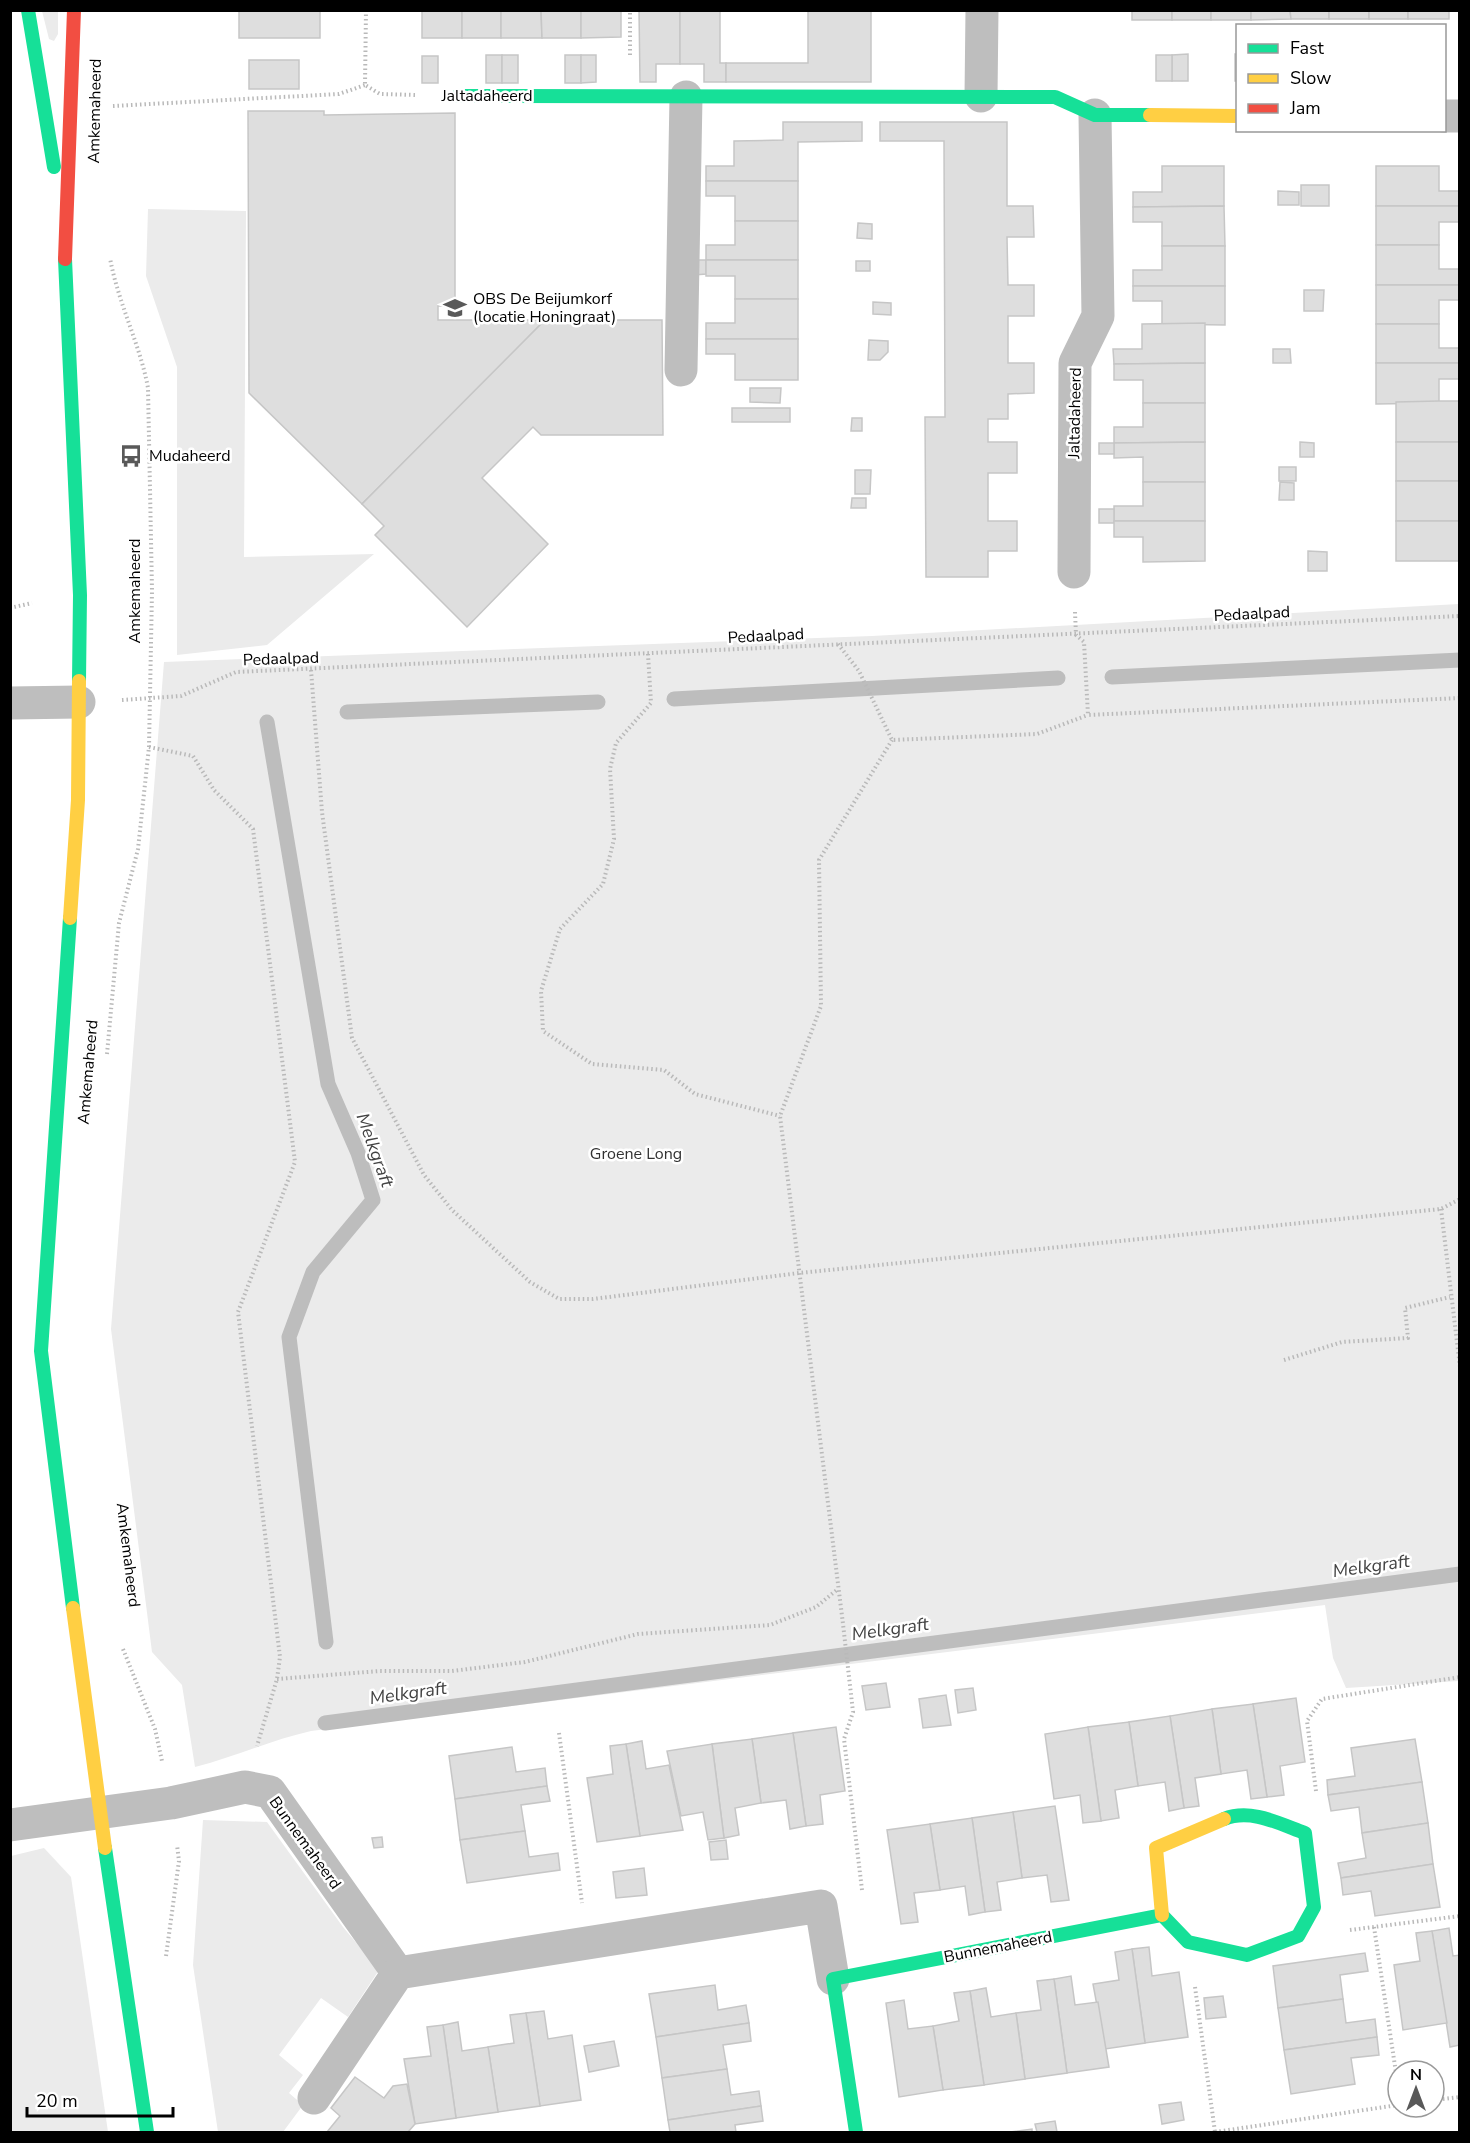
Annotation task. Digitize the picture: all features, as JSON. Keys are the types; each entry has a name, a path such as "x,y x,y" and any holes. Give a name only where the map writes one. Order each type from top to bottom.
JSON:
{"street":[{"name":"Amkemaheerd","path":"28,10 65,230"},
{"name":"Amkemaheerd","path":"74,10 65,230 66,310 80,595 78,800 41,1351 88,1734 147,2133"},
{"path":"981,96 982,10"},
{"name":"Jaltadaheerd","path":"458,96 1055,97 1095,115 1236,116"},
{"path":"681,370 686,97"},
{"name":"Jaltadaheerd","path":"1074,572 1075,363 1098,316 1095,115"},
{"path":"10,703 79,702"},
{"name":"Bunnemaheerd","path":"10,1825 171,1803 245,1787 270,1792 398,1973"},
{"path":"1232,1816 1259,1816 1305,1833 1314,1907 1298,1936 1247,1955 1188,1942 1162,1915 1156,1848 1232,1816"},
{"path":"314,2098 398,1973 821,1906 856,2133"},
{"name":"Bunnemaheerd","path":"833,1979 1162,1915"}],"path":[{"path":"112,106 339,94 365,85 366,10"},
{"name":"Jaltadaheerd","path":"365,85 380,94 458,96"},
{"name":"Amkemaheerd","path":"112,94 112,118"},
{"name":"Amkemaheerd","path":"106,1063 119,923 138,849 149,747 152,579 148,388 143,363 119,294 109,252"},
{"path":"1074,572 1076,635 1084,642 1088,715"},
{"path":"10,608 32,603"},
{"name":"Pedaalpad","path":"79,702 181,696 236,672 1460,616"},
{"path":"838,644 859,670 876,712 892,740"},
{"path":"648,654 651,703 616,743 610,769 614,839 603,884 560,929 541,991 543,1031 592,1064 663,1070 695,1094 780,1116"},
{"path":"311,670 322,812 352,1038 424,1175 452,1210 530,1282 558,1299 592,1299 799,1274 1441,1209 1460,1200"},
{"path":"892,740 1037,734 1088,715 1460,698"},
{"path":"821,1906 863,1894 844,1739 853,1712 780,1116 821,1006 819,860 892,740"},
{"path":"149,747 192,756 214,790 253,829 295,1162 238,1312 279,1657 277,1679 245,1787"},
{"path":"1441,1209 1460,1367"},
{"path":"1284,1360 1342,1342 1408,1338 1405,1308 1450,1297"},
{"path":"277,1679 380,1671 473,1668 525,1662 638,1634 770,1625 816,1606 838,1589"},
{"path":"122,1638 123,1650 155,1729 171,1803 179,1861 166,1960"},
{"path":"1305,1833 1318,1807 1307,1721 1322,1699 1460,1677"},
{"path":"558,1733 588,1942"},
{"path":"1298,1936 1460,1916"},
{"path":"1374,1928 1394,2059"},
{"path":"1188,1942 1215,2132 1386,2107"}],"green space":[{"path":"1018,10 1113,10 1113,12 1018,12"},
{"path":"42,11 58,11 58,34 54,41 49,39"},
{"path":"148,209 246,211 244,557 374,554 267,645 177,655 177,367 146,276"},
{"name":"Groene Long","path":"1459,604 1459,1681 1346,1688 1333,1658 1325,1605 311,1731 195,1767 182,1685 152,1652 111,1329 164,662 872,636"},
{"path":"203,1820 267,1822 343,1927 379,1970 348,2017 321,1998 279,2055 303,2075 289,2093 303,2105 283,2132 218,2132 193,1965"},
{"path":"44,1848 71,1877 108,2132 11,2132 11,1856"}],"building":[{"path":"239,10 320,10 320,38 239,38"},
{"path":"422,10 462,10 462,38 422,38"},
{"path":"462,10 501,10 501,38 462,38"},
{"path":"501,10 541,10 542,38 501,38"},
{"path":"541,10 581,10 581,38 542,38"},
{"path":"581,10 621,10 621,37 581,38"},
{"path":"639,10 680,10 680,64 656,64 656,82 640,82"},
{"path":"680,10 720,10 720,63 726,63 726,82 704,82 704,64 680,64"},
{"path":"808,10 871,10 871,82 726,82 726,63 808,63"},
{"path":"1132,10 1172,10 1172,20 1132,20"},
{"path":"1172,10 1211,10 1211,20 1172,20"},
{"path":"1211,10 1251,10 1251,20 1211,20"},
{"path":"1251,10 1290,10 1291,19 1251,20"},
{"path":"1290,10 1329,10 1329,19 1291,19"},
{"path":"1329,10 1369,10 1369,19 1329,19"},
{"path":"1369,10 1408,10 1408,19 1369,19"},
{"path":"1408,10 1449,10 1449,19 1408,19"},
{"path":"1188,54 1188,81 1172,81 1172,55"},
{"path":"1235,54 1236,54 1236,81"},
{"path":"486,55 502,55 502,83 486,83"},
{"path":"502,55 518,55 518,83 502,83"},
{"path":"565,55 581,55 581,83 565,83"},
{"path":"581,55 596,55 596,82 581,83"},
{"path":"1156,55 1172,55 1172,81 1156,81"},
{"path":"422,56 438,56 438,83 422,83"},
{"path":"249,60 299,60 299,89 249,89"},
{"path":"248,111 324,111 324,115 455,113 455,306 438,306 438,320 545,320 362,504 249,393"},
{"path":"783,122 862,122 862,141 798,142 798,181 706,181 706,166 734,166 734,141 783,140"},
{"path":"880,122 1007,122 1007,206 1033,206 1034,237 1007,237 1008,285 1034,285 1034,316 1008,316 1008,363 1034,363 1034,393 1008,394 1008,419 988,419 988,442 1017,442 1017,473 988,473 988,521 1017,521 1017,551 988,551 988,577 926,577 925,417 945,417 944,141 880,141"},
{"path":"1162,166 1224,166 1224,206 1133,207 1133,192 1162,192"},
{"path":"1376,166 1439,166 1439,191 1460,191 1460,206 1376,206"},
{"path":"706,181 798,181 798,221 735,221 735,196 706,196"},
{"path":"1301,185 1329,185 1329,206 1301,206"},
{"path":"1278,191 1299,192 1299,205 1278,205"},
{"path":"1224,206 1225,246 1162,246 1162,222 1133,222 1133,207"},
{"path":"1376,206 1460,206 1460,222 1439,222 1439,245 1376,245"},
{"path":"735,221 798,221 798,260 706,260 706,245 735,245"},
{"path":"858,223 872,224 872,239 857,238"},
{"path":"1376,245 1439,245 1439,269 1460,269 1460,285 1376,285"},
{"path":"1162,246 1225,246 1225,286 1133,286 1133,270 1162,270"},
{"path":"694,260 706,260 706,274 694,275"},
{"path":"706,260 798,260 798,299 735,299 735,276 706,276"},
{"path":"856,261 870,261 870,271 856,271"},
{"path":"1376,285 1460,285 1460,300 1439,300 1439,324 1376,324"},
{"path":"1133,286 1225,286 1225,325 1162,324 1162,301 1133,301"},
{"path":"1304,290 1324,290 1323,311 1304,311"},
{"path":"735,299 798,299 798,339 706,339 706,323 735,323"},
{"path":"873,302 891,303 891,315 873,314"},
{"path":"545,320 662,320 663,435 541,435 533,427 482,478 548,544 467,627 375,535 384,526 362,504"},
{"path":"1205,323 1205,363 1114,364 1113,349 1142,349 1142,324"},
{"path":"1376,324 1439,324 1439,348 1460,348 1460,363 1376,363"},
{"path":"706,339 798,339 798,380 735,380 735,354 706,354"},
{"path":"869,340 888,341 888,352 880,360 868,360"},
{"path":"1273,349 1290,349 1291,363 1273,363"},
{"path":"1205,363 1205,403 1143,403 1143,380 1114,380 1114,364"},
{"path":"1376,363 1460,363 1460,379 1439,379 1439,403 1376,404"},
{"path":"750,388 781,388 780,403 750,402"},
{"path":"1459,401 1460,442 1396,442 1396,402"},
{"path":"1143,403 1205,403 1205,442 1114,443 1114,427 1143,427"},
{"path":"732,408 790,408 790,422 732,422"},
{"path":"852,418 862,418 862,431 851,431"},
{"path":"1205,442 1205,482 1143,482 1143,457 1114,458 1114,443"},
{"path":"1300,442 1314,443 1314,457 1300,457"},
{"path":"1396,442 1460,442 1459,481 1396,481"},
{"path":"1099,443 1114,443 1114,454 1099,454"},
{"path":"1279,467 1296,467 1296,481 1279,481"},
{"path":"855,470 871,470 870,494 855,494"},
{"path":"1396,481 1459,481 1460,521 1396,521"},
{"path":"1143,482 1205,482 1205,521 1114,521 1114,506 1143,506"},
{"path":"1280,482 1294,483 1294,500 1279,500"},
{"path":"852,498 866,498 866,508 851,508"},
{"path":"1099,509 1114,509 1114,523 1099,523"},
{"path":"1114,521 1205,521 1205,561 1143,562 1143,537 1114,537"},
{"path":"1396,521 1460,521 1459,561 1396,561"},
{"path":"1308,551 1327,552 1327,571 1308,571"},
{"path":"886,1683 890,1707 866,1710 862,1686"},
{"path":"973,1688 976,1710 958,1713 955,1690"},
{"path":"946,1695 951,1725 923,1728 919,1699"},
{"path":"1296,1698 1305,1762 1280,1766 1284,1795 1267,1797 1253,1704"},
{"path":"1253,1704 1267,1797 1251,1799 1247,1770 1221,1774 1212,1709"},
{"path":"1212,1709 1221,1774 1195,1778 1199,1806 1184,1808 1170,1716"},
{"path":"1170,1716 1184,1808 1169,1811 1165,1782 1138,1786 1129,1722"},
{"path":"1129,1722 1138,1786 1115,1790 1119,1818 1101,1821 1088,1727"},
{"path":"836,1727 845,1791 820,1795 823,1824 806,1826 793,1733"},
{"path":"1088,1727 1101,1821 1083,1823 1080,1795 1054,1799 1045,1734"},
{"path":"793,1733 806,1826 790,1829 786,1800 761,1803 752,1739"},
{"path":"752,1739 761,1803 735,1808 739,1835 724,1838 712,1744"},
{"path":"1415,1739 1422,1782 1328,1795 1327,1780 1355,1776 1351,1748"},
{"path":"642,1741 646,1769 669,1765 683,1830 640,1836 626,1744"},
{"path":"626,1744 640,1836 597,1842 587,1778 613,1774 610,1746"},
{"path":"712,1744 724,1838 708,1840 703,1812 681,1816 667,1751"},
{"path":"512,1747 516,1772 545,1768 547,1786 455,1799 449,1756"},
{"path":"1422,1782 1428,1823 1362,1833 1359,1807 1331,1811 1328,1795"},
{"path":"547,1786 550,1801 521,1805 525,1831 460,1840 455,1799"},
{"path":"1055,1806 1069,1900 1051,1902 1047,1875 1022,1878 1013,1812"},
{"path":"1013,1812 1022,1878 997,1882 1001,1910 985,1912 972,1818"},
{"path":"972,1818 985,1912 969,1915 965,1886 940,1890 930,1824"},
{"path":"1428,1823 1433,1864 1341,1878 1338,1863 1366,1858 1362,1833"},
{"path":"930,1824 940,1890 914,1893 918,1922 901,1924 887,1830"},
{"path":"525,1831 529,1857 558,1853 560,1870 467,1883 460,1840"},
{"path":"382,1837 383,1847 374,1848 372,1838"},
{"path":"726,1840 728,1859 711,1860 709,1842"},
{"path":"1433,1864 1440,1907 1375,1916 1371,1891 1343,1895 1341,1878"},
{"path":"644,1868 647,1895 616,1898 613,1872"},
{"path":"1449,1928 1453,1956 1460,1955 1460,2045 1450,2047 1432,1931"},
{"path":"1432,1931 1447,2023 1403,2030 1394,1965 1420,1961 1416,1933"},
{"path":"1149,1947 1152,1976 1179,1972 1188,2037 1145,2043 1132,1949"},
{"path":"1132,1949 1145,2043 1105,2049 1093,1984 1119,1980 1115,1952"},
{"path":"1365,1953 1368,1971 1340,1975 1343,1999 1278,2008 1273,1966"},
{"path":"1071,1976 1075,2005 1098,2002 1109,2067 1067,2073 1054,1979"},
{"path":"1054,1979 1067,2073 1025,2079 1016,2013 1041,2010 1037,1981"},
{"path":"715,1985 718,2010 746,2005 749,2023 656,2037 649,1994"},
{"path":"986,1988 991,2017 1016,2013 1025,2079 984,2085 970,1991"},
{"path":"970,1991 984,2085 943,2090 933,2026 959,2021 954,1993"},
{"path":"1223,1996 1226,2017 1206,2019 1204,1998"},
{"path":"1343,1999 1346,2023 1375,2019 1377,2037 1284,2050 1278,2008"},
{"path":"904,2000 908,2029 933,2026 943,2090 899,2097 886,2003"},
{"path":"544,2011 548,2039 572,2035 581,2100 540,2106 526,2013"},
{"path":"526,2013 540,2106 498,2112 488,2047 514,2043 510,2015"},
{"path":"458,2022 462,2051 488,2047 498,2112 456,2118 443,2025"},
{"path":"749,2023 751,2041 723,2045 727,2069 662,2078 656,2037"},
{"path":"443,2025 456,2118 415,2124 404,2059 431,2056 427,2027"},
{"path":"1377,2037 1379,2055 1351,2058 1355,2084 1291,2094 1284,2050"},
{"path":"614,2041 619,2066 589,2072 584,2046"},
{"path":"727,2069 731,2095 759,2091 761,2106 668,2120 662,2078"},
{"path":"355,2077 384,2098 393,2086 407,2084 415,2124 408,2132 327,2132 340,2116 331,2108"},
{"path":"1181,2102 1184,2120 1162,2124 1159,2105"},
{"path":"761,2106 763,2121 735,2125 736,2132 670,2132 668,2120"},
{"path":"1055,2121 1057,2132 1037,2132 1035,2124"},
{"path":"1032,2129 1032,2132 1010,2132"}],"waterway":[{"path":"1112,677 1460,660"},
{"path":"674,699 1058,678"},
{"path":"347,712 598,702"},
{"name":"Melkgraft","path":"267,722 328,1084 358,1153 373,1200 313,1272 289,1337 326,1642"},
{"name":"Melkgraft","path":"325,1723 1460,1574"}],"traffic: fast":[{"path":"28,10 54,167"},
{"path":"458,96 1055,97 1095,115 1150,115"},
{"path":"65,259 80,595 79,681"},
{"path":"70,918 41,1351 73,1608"},
{"path":"856,2132 833,1979 1162,1915 1188,1942 1247,1955 1298,1936 1314,1907 1305,1833 1255,1816 1234,1816 1224,1819"},
{"path":"105,1848 147,2132"}],"traffic: slow":[{"path":"1150,115 1236,116"},
{"path":"70,918 78,800 79,681"},
{"path":"73,1608 105,1848"},
{"path":"1162,1915 1156,1848 1224,1819"}],"traffic: jam":[{"path":"65,259 74,10"}],"place":[{"name":"OBS De Beijumkorf (locatie Honingraat)","path":"455,308"},
{"name":"Mudaheerd","path":"131,456"}]}
